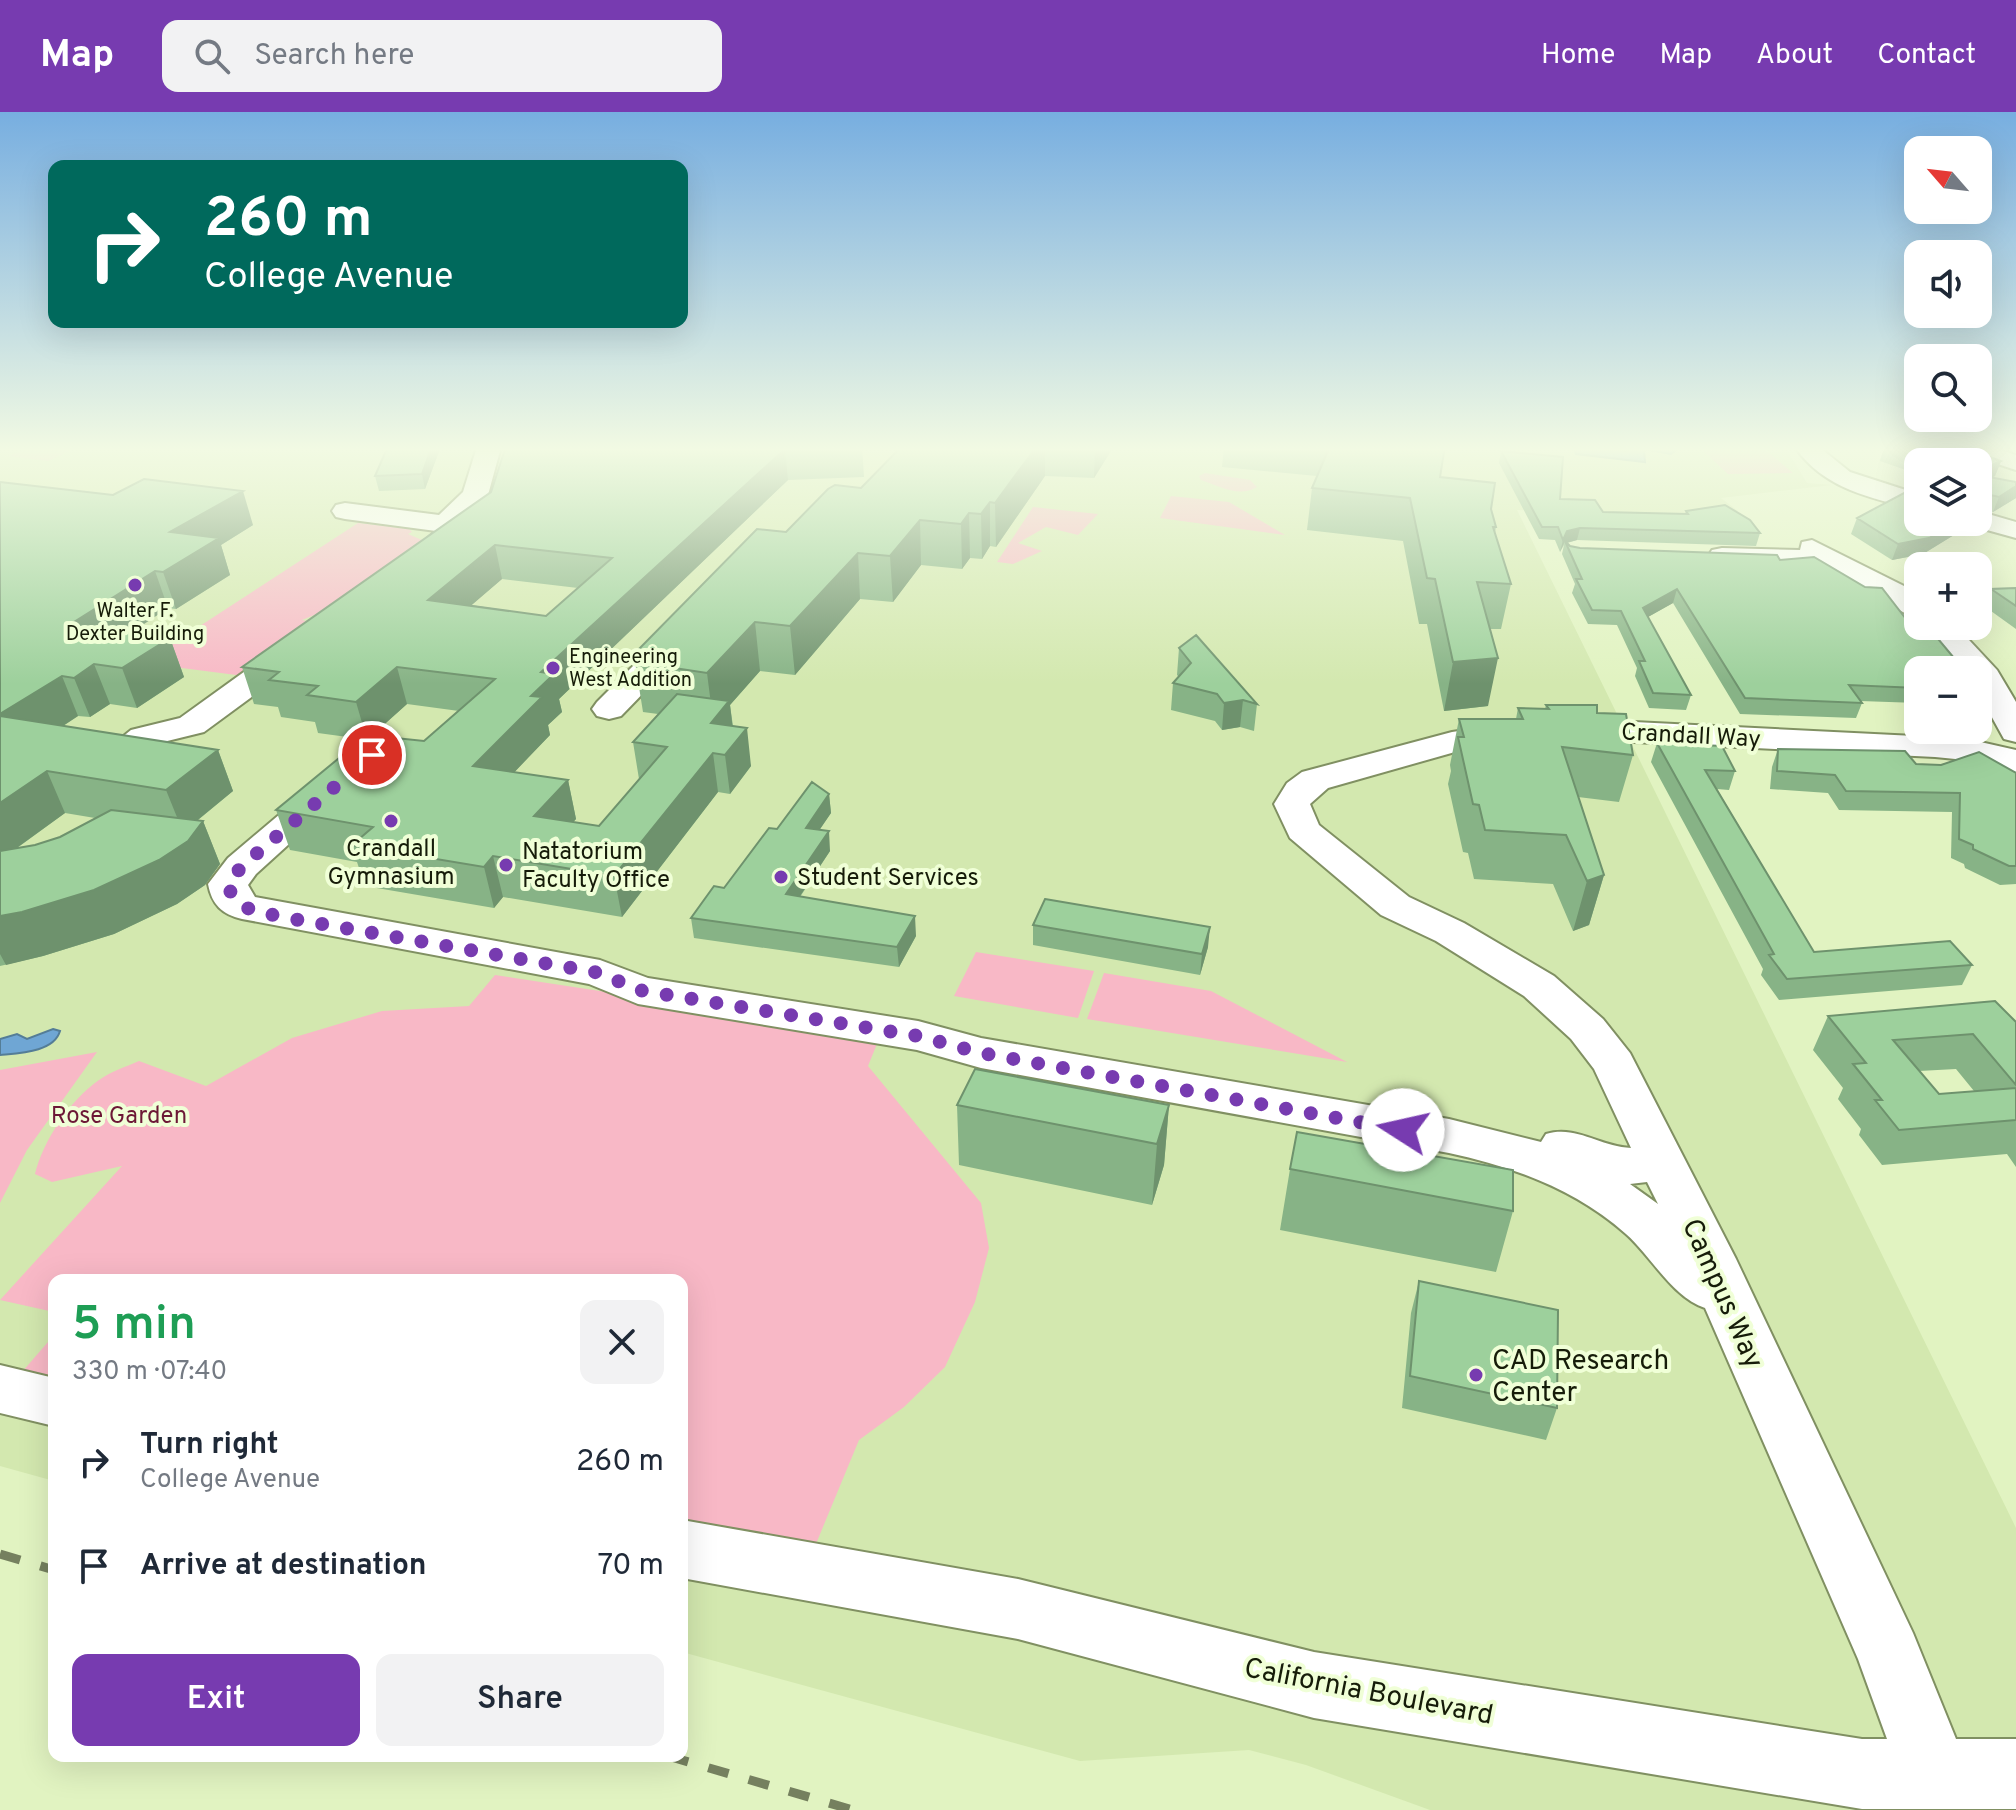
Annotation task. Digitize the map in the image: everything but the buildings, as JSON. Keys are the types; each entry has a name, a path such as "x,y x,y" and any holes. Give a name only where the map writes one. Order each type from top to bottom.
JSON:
{"street":[{"path":"389,579 452,533 447,526"},
{"path":"1798,541 1904,597"},
{"path":"1697,555 1835,560"},
{"path":"609,709 703,613"},
{"path":"113,758 143,737 192,725 323,629"},
{"path":"1952,640 1986,677 2015,752"},
{"name":"Crandall Way","path":"1395,906 1303,830 1292,804 1300,791 1315,780 1452,742 1506,734 1587,731 2015,752"},
{"path":"347,776 242,866 228,884 231,898 242,907 282,917 600,973 638,990 918,1036 981,1053 1403,1130 1468,1136 1509,1132 1536,1137 1630,1167 1649,1166 1661,1157"},
{"name":"Campus Way","path":"1395,906 1455,935 1539,986 1587,1029 1614,1064 1661,1157 1890,1656 1936,1776"},
{"path":"1468,1136 1556,1166 1621,1199 1681,1254 1748,1347"},
{"path":"0,1389 48,1401"},
{"name":"California Boulevard","path":"688,1550 1018,1609 1314,1685 1862,1774 2016,1774"}],"shaded area":[{"path":"0,526 1525,526 2016,1528 2016,1810 1430,1810 1306,1765 1249,1750 1080,1761 688,1654 688,1274 48,1274 48,1479 0,1466"}],"green space":[{"path":"353,526 409,529 412,532 408,534 424,541 346,602 302,620 311,622 244,676 143,663"},
{"path":"1020,526 1086,526 1078,535 1046,527 1018,543 1042,551 1013,564 997,562"},
{"path":"1221,526 1270,526 1285,535"},
{"path":"976,952 1094,971 1078,1018 954,996"},
{"path":"1104,973 1211,991 1347,1062 1087,1019"},
{"name":"Rose Garden","path":"495,975 881,1034 868,1066 981,1203 989,1248 975,1302 945,1367 904,1407 859,1440 813,1551 688,1529 688,1274 48,1274 48,1311 0,1300 122,1166 52,1182 35,1174 44,1148 59,1122 78,1098 103,1077 139,1061 206,1086 292,1038 382,1011 469,1006"},
{"path":"97,1052 27,1150 0,1203 0,1070"},
{"path":"48,1342 48,1378 22,1372"}],"water":[{"path":"53,1029 60,1031 57,1038 44,1047 0,1055 0,1039 17,1034 27,1039"}],"railway":[{"path":"0,1554 48,1568"},
{"path":"688,1762 853,1810"}],"place":[{"name":"Walter F. Dexter Building","path":"135,585"},
{"name":"Engineering West Addition","path":"553,668"},
{"name":"Crandall Gymnasium","path":"391,821"},
{"name":"Natatorium Faculty Office","path":"506,865"},
{"name":"Student Services","path":"781,877"},
{"name":"CAD Research Center","path":"1476,1375"}],"route":[{"path":"372,755 242,866 228,884 231,898 242,907 282,917 600,973 638,990 918,1036 981,1053 1403,1130"}]}
